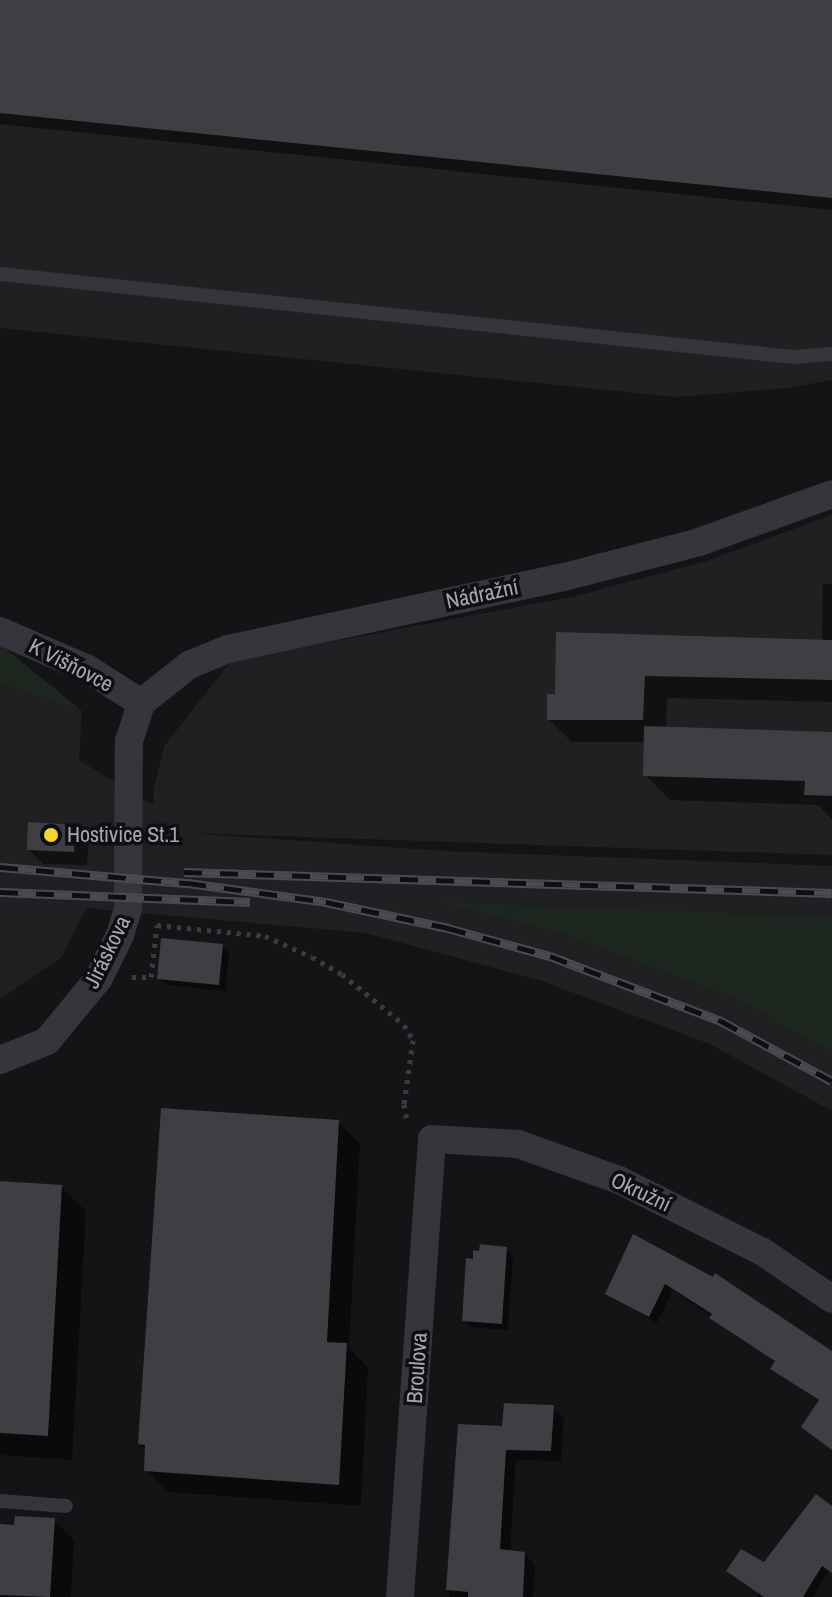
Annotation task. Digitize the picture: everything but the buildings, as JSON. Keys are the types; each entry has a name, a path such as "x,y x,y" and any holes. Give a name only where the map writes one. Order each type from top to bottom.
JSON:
{"street":[{"name":"Nádražní","path":"141,703 189,665 228,649 568,576 699,542 832,494"},
{"name":"K Višňovce","path":"0,631 88,669 141,703"},
{"name":"Jiráskova","path":"0,1060 47,1041 99,978 120,935 128,908 129,741 141,703"},
{"name":"Okružní","path":"432,1139 518,1144 619,1180 763,1252 832,1299"},
{"name":"Broulova","path":"400,1597 432,1139"}],"lane":[{"path":"0,274 794,357 832,354"},
{"path":"0,1501 66,1506"}],"path":[{"path":"99,978 151,977 157,925 265,936 312,957 342,974 404,1025 413,1040 404,1104 407,1126 432,1139"}],"shaded area":[{"path":"0,0 832,0 832,380 788,388 675,397 0,328"},
{"path":"832,515 832,855 189,833 445,851 832,866 832,917 449,904 558,932 732,997 832,1052 832,1111 710,1044 542,981 366,933 86,908 62,957 0,999 0,683 82,711 79,760 154,806 153,792 165,745 232,660 572,597 707,561"},
{"path":"0,644 82,711 0,683"},
{"path":"444,903 832,917 832,1052 732,997 558,932"}],"railway":[{"path":"0,867 188,883 326,902 448,928 550,956 721,1021 832,1081"},
{"path":"184,872 832,893"},
{"path":"0,892 250,902"}],"place":[{"name":"Hostivice St.1","path":"51,835"}]}
